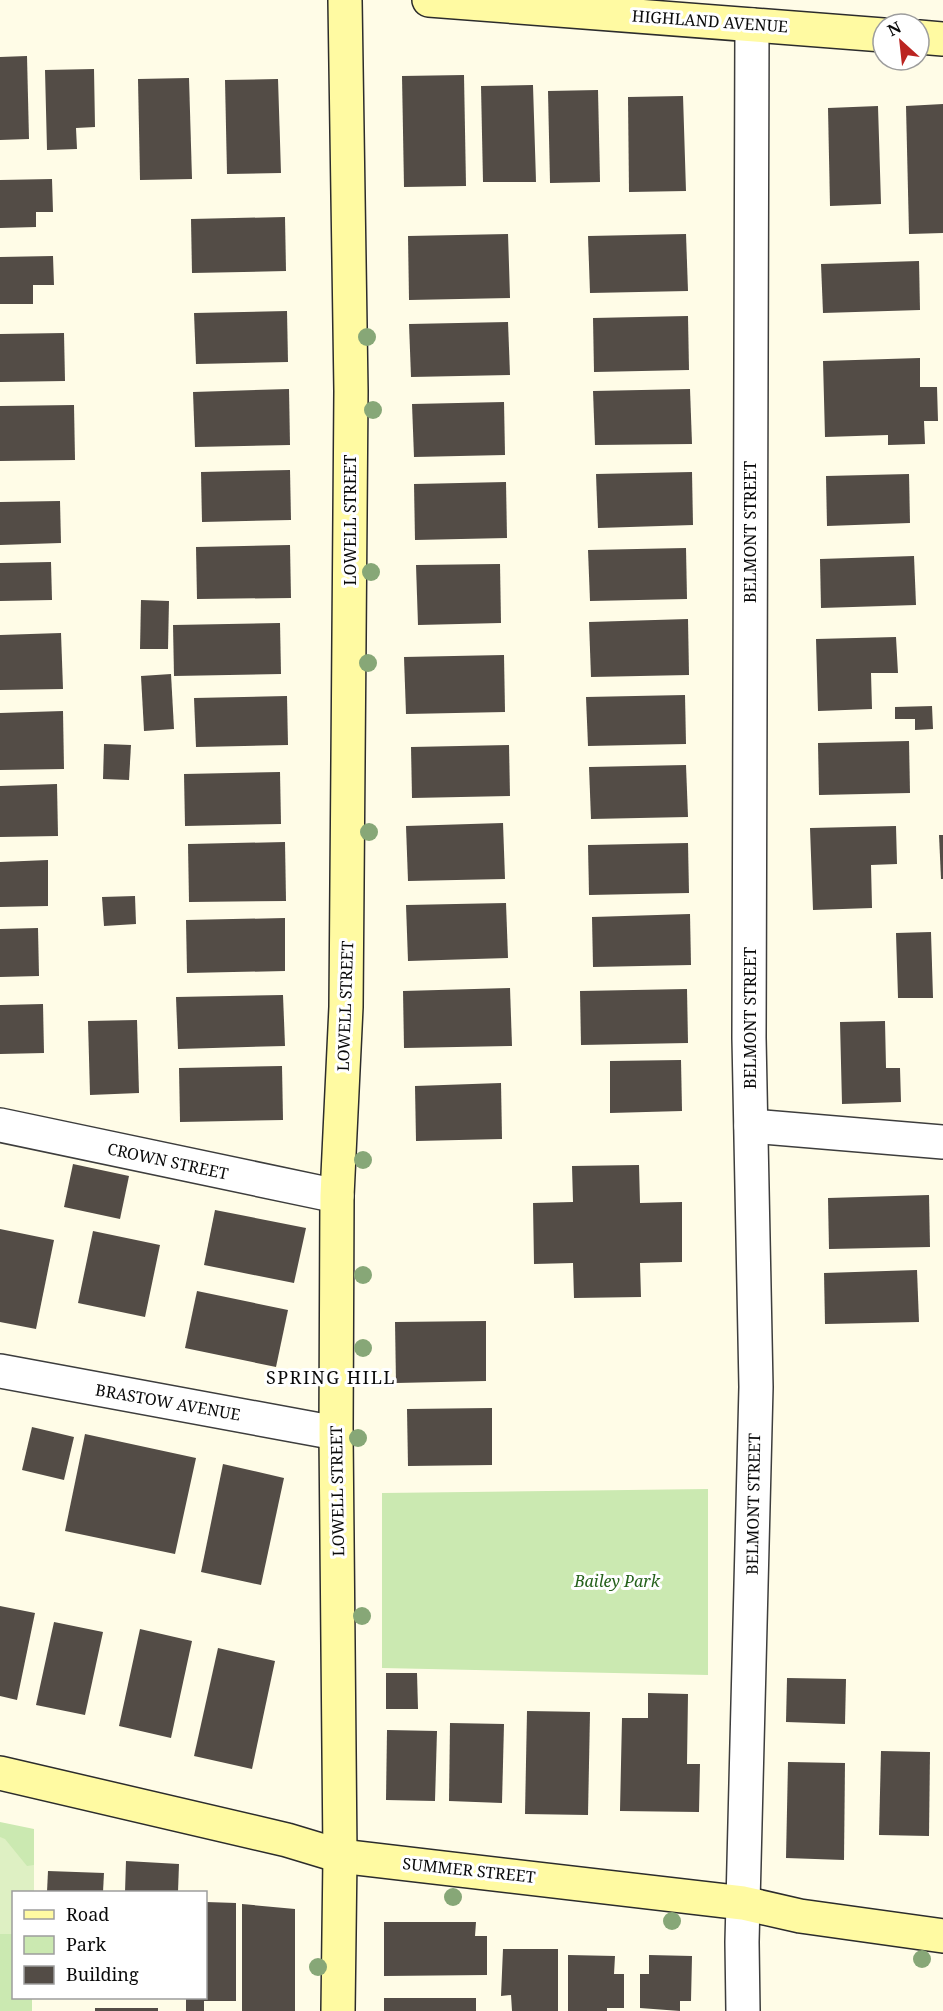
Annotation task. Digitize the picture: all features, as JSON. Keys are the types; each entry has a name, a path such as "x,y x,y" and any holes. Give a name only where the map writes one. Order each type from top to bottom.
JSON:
{"street":[{"name":"LOWELL STREET","path":"338,2011 340,1856 336,1433 337,1196 346,1007 351,391 345,0"},
{"name":"HIGHLAND AVENUE","path":"429,0 871,34"},
{"name":"BELMONT STREET","path":"743,2011 743,1903 756,1387 749,979 752,25"},
{"name":"CROWN STREET","path":"0,1125 337,1196"},
{"path":"751,1126 943,1142"},
{"name":"BRASTOW AVENUE","path":"0,1371 336,1433"},
{"name":"SUMMER STREET","path":"0,1773 287,1840 340,1856 743,1903 800,1916 943,1936"}],"green space":[{"name":"Bailey Park","path":"708,1489 708,1675 382,1668 382,1493"},
{"path":"0,1822 34,1829 34,1891 12,1891 12,1999 32,1999 32,2011 0,2011"},
{"path":"0,1837 5,1839 27,1866 34,1865 34,1891 12,1891 12,1934 0,1934"}],"building":[{"path":"27,56 29,139 0,140 0,57"},
{"path":"94,69 95,127 76,128 77,149 47,150 45,70"},
{"path":"464,75 466,186 404,187 402,76"},
{"path":"189,78 192,179 140,180 138,79"},
{"path":"278,79 281,173 227,174 225,80"},
{"path":"533,85 536,182 483,182 481,86"},
{"path":"598,90 600,182 550,183 548,91"},
{"path":"683,96 686,191 629,192 628,97"},
{"path":"943,104 943,233 909,234 906,106"},
{"path":"878,106 881,204 830,206 828,108"},
{"path":"52,179 53,212 36,212 36,227 0,228 0,180"},
{"path":"285,217 286,271 192,273 191,219"},
{"path":"508,234 510,298 409,300 408,236"},
{"path":"686,234 688,291 590,293 588,236"},
{"path":"53,256 54,285 33,285 33,304 0,304 0,257"},
{"path":"919,261 920,310 823,313 821,264"},
{"path":"287,311 288,362 196,364 194,313"},
{"path":"688,316 689,370 594,372 593,318"},
{"path":"508,322 510,375 411,377 409,324"},
{"path":"64,333 65,381 0,382 0,334"},
{"path":"920,358 920,387 937,387 938,421 924,421 925,444 888,445 888,435 825,437 823,361"},
{"path":"289,389 290,445 195,447 193,392"},
{"path":"690,389 692,444 595,445 593,391"},
{"path":"504,402 505,455 414,457 412,404"},
{"path":"74,405 75,460 0,461 0,406"},
{"path":"290,470 291,520 202,522 201,472"},
{"path":"692,472 693,525 598,528 596,474"},
{"path":"909,474 910,523 827,526 826,476"},
{"path":"506,482 507,538 415,540 414,484"},
{"path":"60,501 61,543 0,545 0,502"},
{"path":"290,545 291,598 197,599 196,547"},
{"path":"686,548 687,599 590,601 588,550"},
{"path":"914,556 916,605 821,608 820,559"},
{"path":"51,562 52,600 0,601 0,563"},
{"path":"500,564 501,623 418,625 416,565"},
{"path":"141,600 169,601 168,649 140,649"},
{"path":"688,619 689,675 591,677 589,622"},
{"path":"280,623 281,674 174,676 173,625"},
{"path":"61,633 63,689 0,690 0,635"},
{"path":"896,637 898,673 871,673 872,709 818,711 816,639"},
{"path":"504,655 505,712 406,714 404,657"},
{"path":"171,674 174,729 144,731 141,676"},
{"path":"685,695 686,744 588,746 586,697"},
{"path":"287,696 288,745 196,747 194,698"},
{"path":"932,706 933,729 915,730 915,719 895,719 895,707"},
{"path":"63,711 64,769 0,770 0,713"},
{"path":"909,741 910,793 819,795 818,743"},
{"path":"104,744 131,745 129,780 103,779"},
{"path":"509,745 510,796 412,798 411,747"},
{"path":"686,765 688,817 591,819 589,767"},
{"path":"280,772 281,824 185,826 184,774"},
{"path":"57,784 58,836 0,837 0,786"},
{"path":"503,823 505,879 408,881 406,826"},
{"path":"896,826 897,864 871,865 872,908 813,910 810,828"},
{"path":"939,835 943,835 943,879 941,879"},
{"path":"285,842 286,901 189,902 188,844"},
{"path":"688,843 689,893 589,895 588,845"},
{"path":"48,860 48,906 0,907 0,862"},
{"path":"135,896 136,924 104,926 102,897"},
{"path":"506,903 508,958 408,961 406,905"},
{"path":"690,914 691,965 593,967 592,917"},
{"path":"285,918 285,971 187,973 186,920"},
{"path":"38,928 39,976 0,977 0,929"},
{"path":"931,932 933,998 898,998 896,933"},
{"path":"510,988 512,1046 404,1048 403,991"},
{"path":"687,989 688,1043 581,1045 580,991"},
{"path":"283,995 285,1046 178,1049 176,997"},
{"path":"43,1004 44,1053 0,1054 0,1005"},
{"path":"137,1020 139,1093 90,1095 88,1021"},
{"path":"885,1021 886,1068 900,1068 901,1102 842,1104 840,1022"},
{"path":"681,1060 682,1111 610,1113 610,1061"},
{"path":"282,1066 283,1120 180,1122 179,1068"},
{"path":"501,1083 502,1139 416,1141 415,1086"},
{"path":"73,1164 129,1176 120,1219 64,1207"},
{"path":"639,1165 640,1203 682,1202 682,1262 640,1263 641,1297 574,1298 573,1263 534,1264 533,1203 573,1202 572,1166"},
{"path":"929,1195 930,1247 829,1249 828,1198"},
{"path":"215,1210 306,1228 294,1283 204,1265"},
{"path":"0,1229 54,1240 36,1329 0,1322"},
{"path":"93,1231 160,1245 145,1317 78,1303"},
{"path":"917,1270 919,1322 825,1324 824,1273"},
{"path":"197,1291 288,1310 276,1367 185,1348"},
{"path":"486,1321 486,1381 396,1383 395,1322"},
{"path":"492,1408 492,1465 408,1466 407,1409"},
{"path":"32,1427 74,1437 64,1480 22,1470"},
{"path":"85,1434 196,1458 175,1554 65,1531"},
{"path":"223,1464 284,1478 261,1585 201,1572"},
{"path":"0,1606 35,1613 17,1700 0,1696"},
{"path":"54,1622 103,1632 85,1715 36,1705"},
{"path":"140,1629 192,1641 171,1738 119,1726"},
{"path":"218,1648 275,1661 252,1769 194,1756"},
{"path":"386,1673 417,1673 418,1709 386,1709"},
{"path":"787,1678 846,1679 845,1724 786,1722"},
{"path":"648,1693 688,1694 687,1764 700,1764 699,1812 620,1811 622,1718 648,1718"},
{"path":"527,1711 590,1712 588,1815 525,1814"},
{"path":"450,1723 504,1724 502,1803 449,1801"},
{"path":"387,1730 437,1731 435,1801 386,1800"},
{"path":"881,1751 930,1752 929,1836 879,1835"},
{"path":"788,1762 845,1763 844,1860 786,1858"},
{"path":"126,1861 179,1864 178,1891 125,1891"},
{"path":"48,1871 104,1873 103,1891 47,1891"},
{"path":"207,1902 236,1903 236,2001 204,2001 204,2011 186,2011 186,1999 207,1999"},
{"path":"242,1904 295,1909 295,2011 242,2011"},
{"path":"384,1922 476,1922 475,1936 487,1936 487,1975 384,1976"},
{"path":"503,1949 558,1949 558,2011 512,2011 511,1995 501,1996"},
{"path":"568,1955 615,1956 614,1974 624,1974 624,2008 607,2008 607,2011 568,2011"},
{"path":"649,1955 692,1956 691,2001 680,2001 680,2011 640,2008 640,1974 649,1974"},
{"path":"384,1998 476,1998 476,2011 384,2011"},
{"path":"95,2008 158,2008 158,2011 95,2011"}],"district":[{"name":"SPRING HILL","path":"331,1378"}]}
